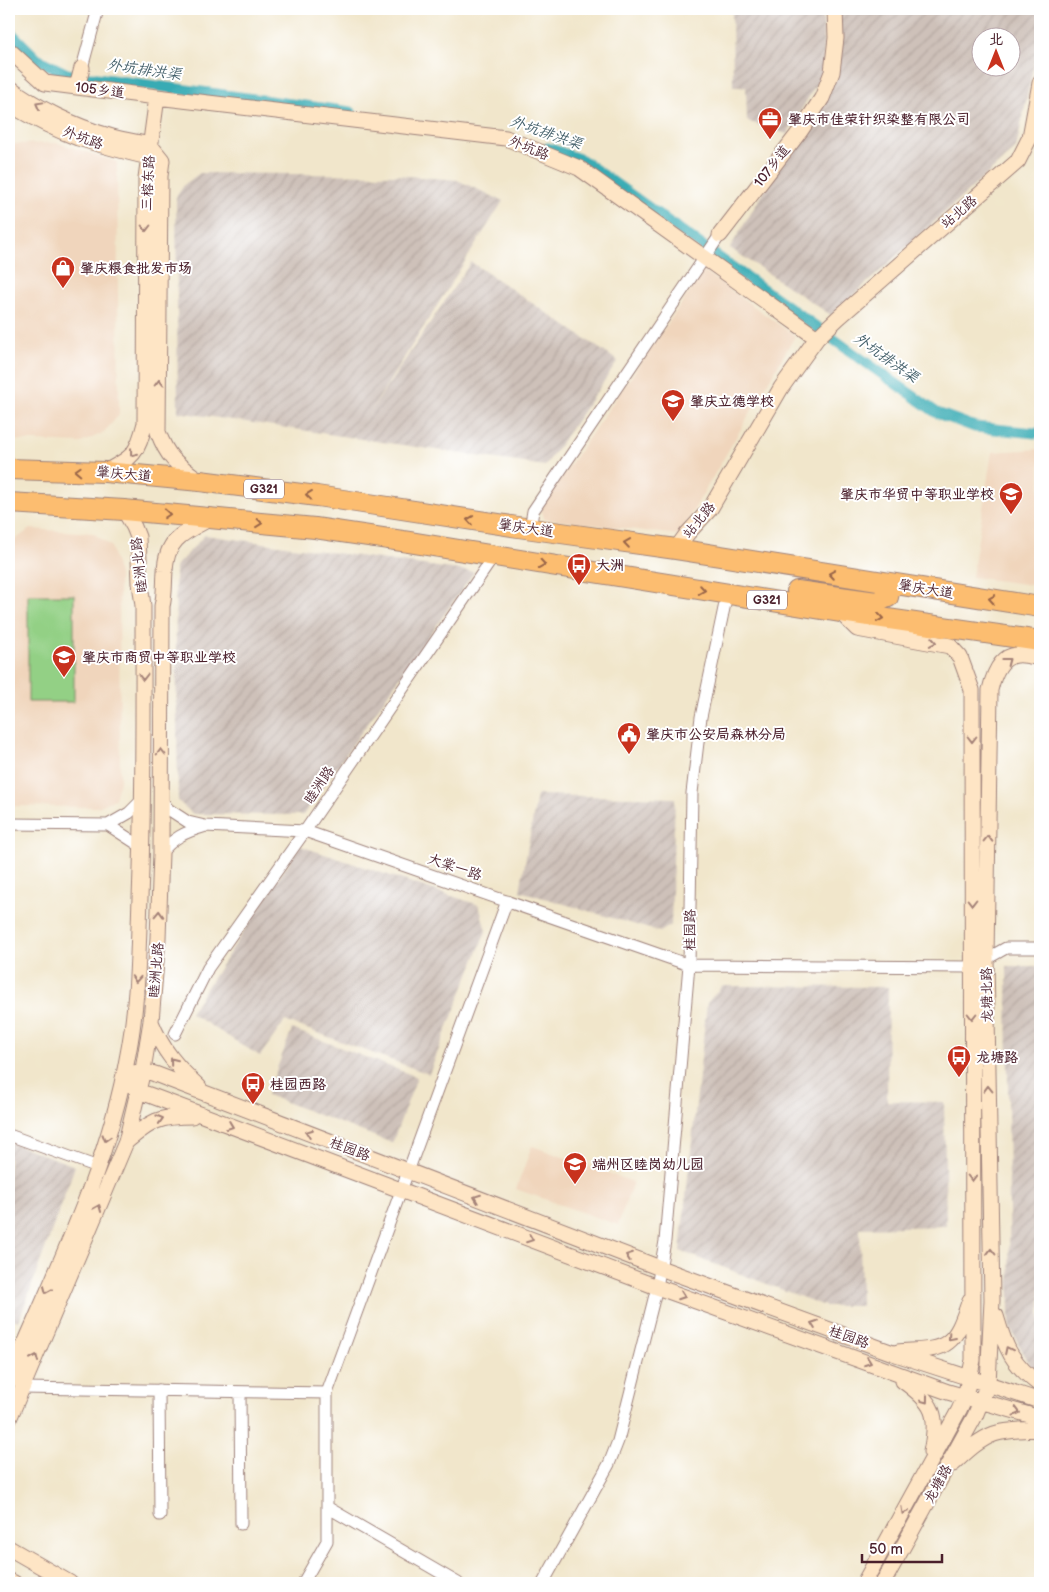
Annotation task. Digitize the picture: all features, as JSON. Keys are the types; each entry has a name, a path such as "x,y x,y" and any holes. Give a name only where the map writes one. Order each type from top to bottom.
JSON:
{"highway":[{"name":"肇庆大道","path":"9,469 105,472 200,481 317,496 530,529 676,549 1040,607"},
{"name":"G321","path":"9,503 124,510 324,530 840,612 1040,641"},
{"path":"766,600 797,591 876,602 888,597 891,584"}],"street":[{"path":"77,87 98,9"},
{"name":"107乡道","path":"720,235 801,130 822,98 832,72 836,38 836,9"},
{"name":"105乡道","path":"9,50 44,83 157,97"},
{"name":"站北路","path":"676,549 686,534 710,509 781,388 817,338 1018,160 1030,137 1040,83"},
{"name":"外坑路","path":"9,87 54,114 153,154"},
{"path":"153,154 157,97"},
{"name":"外坑路","path":"157,97 506,138 579,168 817,338"},
{"name":"外坑路","path":"9,104 42,122 77,137 153,154"},
{"name":"三榕东路","path":"105,472 128,460 139,445 145,423 146,178 153,154"},
{"name":"三榕东路","path":"153,154 160,186 158,432 164,448 174,462 200,481"},
{"path":"530,529 533,511 720,235"},
{"name":"睦洲北路","path":"9,1419 15,1384 93,1184 124,1077 130,1044 136,980 142,847 143,606 138,537 124,510"},
{"name":"睦洲北路","path":"15,1384 126,1142 143,1070 151,1021 158,938 161,853 162,606 164,599 165,561 171,544 185,533 211,518"},
{"name":"睦洲路","path":"175,1034 208,968 305,831 494,556"},
{"path":"143,606 148,577 155,577 158,580 158,600 162,606"},
{"name":"桂园路","path":"543,1583 609,1464 618,1441 657,1287 665,1242 689,965 692,793 701,717 727,594"},
{"name":"龙塘北路","path":"840,612 857,629 950,646 960,657 972,690 972,1360 970,1378 964,1397 927,1468"},
{"name":"龙塘北路","path":"992,1300 986,958 990,690 992,679 1002,662 1015,655 1040,658"},
{"path":"161,799 168,809 176,815 188,822 205,826"},
{"path":"9,824 108,825 129,814 142,800"},
{"path":"108,825 142,847"},
{"path":"161,853 177,836 186,831 205,826"},
{"name":"大棠一路","path":"205,826 305,831 689,965 972,967"},
{"path":"303,1583 327,1541 327,1393 507,901"},
{"path":"972,967 1006,948 1040,948"},
{"path":"151,1021 166,1052 178,1068 206,1093"},
{"path":"143,1070 124,1077 138,1091 201,1116 657,1287 964,1397 1040,1418"},
{"name":"桂园路","path":"143,1070 660,1268 893,1352 1040,1401"},
{"path":"126,1142 152,1122 162,1118 201,1116"},
{"path":"9,1135 98,1166"},
{"path":"893,1352 940,1347 948,1342 956,1333 973,1294"},
{"path":"992,1300 1001,1334 1008,1351 1016,1365 1040,1385"},
{"name":"龙塘路","path":"883,1583 982,1402 988,1384 992,1300"},
{"path":"864,1583 927,1468 935,1434 935,1422 928,1401 888,1370"},
{"path":"15,1384 159,1390 327,1393"},
{"path":"159,1390 160,1515"},
{"path":"240,1392 241,1524"},
{"path":"944,1472 971,1448 993,1434 1004,1431 1040,1429"},
{"path":"327,1507 458,1583"},
{"path":"9,1536 14,1552 70,1583"},
{"path":"9,1580 14,1583"}],"shaded area":[{"path":"732,9 823,9 824,71 787,134 747,121 746,87 733,87"},
{"path":"837,9 1040,9 1040,36 1016,148 831,315 730,248 822,98"},
{"name":"肇庆粮食批发市场","path":"58,143 117,162 119,415 103,433 81,443 9,440 9,144"},
{"path":"200,173 396,175 457,180 503,201 368,415 471,262 618,361 545,466 178,412 176,197 185,184"},
{"name":"肇庆立德学校","path":"704,271 795,336 679,535 544,519 541,507"},
{"name":"肇庆市华贸中等职业学校","path":"1040,449 1040,586 972,577 992,452"},
{"name":"肇庆市商贸中等职业学校","path":"30,529 93,533 111,546 119,575 120,781 115,799 98,807 9,806 9,542 12,542"},
{"path":"205,535 474,572 303,815 193,814 178,801 175,567"},
{"path":"537,795 675,798 671,925 660,932 520,891"},
{"path":"300,846 479,905 486,931 429,1074 285,1021 260,1056 190,1013"},
{"path":"1007,966 1040,966 1040,1373 1032,1369 1010,1328"},
{"path":"722,986 888,987 887,1101 944,1102 946,1226 860,1228 861,1306 825,1306 680,1251 707,1003"},
{"path":"292,1029 417,1077 392,1143 267,1095"},
{"path":"9,1142 75,1166 19,1321 9,1318"},
{"name":"端州区睦岗幼儿园","path":"532,1146 633,1182 618,1225 516,1189"}],"green space":[{"path":"28,595 74,595 74,702 28,702"}],"waterway":[{"name":"外坑排洪渠","path":"9,31 37,59 67,74 351,112"},
{"name":"外坑排洪渠","path":"548,148 582,160 937,413 975,427 1040,432"}],"place":[{"name":"肇庆市佳荣针织染整有限公司","path":"770,140"},
{"name":"肇庆粮食批发市场","path":"63,289"},
{"name":"肇庆立德学校","path":"673,422"},
{"name":"肇庆市华贸中等职业学校","path":"1011,515"},
{"name":"大洲","path":"579,586"},
{"name":"肇庆市商贸中等职业学校","path":"64,678"},
{"name":"肇庆市公安局森林分局","path":"629,755"},
{"name":"龙塘路","path":"959,1078"},
{"name":"桂园西路","path":"253,1105"},
{"name":"端州区睦岗幼儿园","path":"575,1185"}]}
